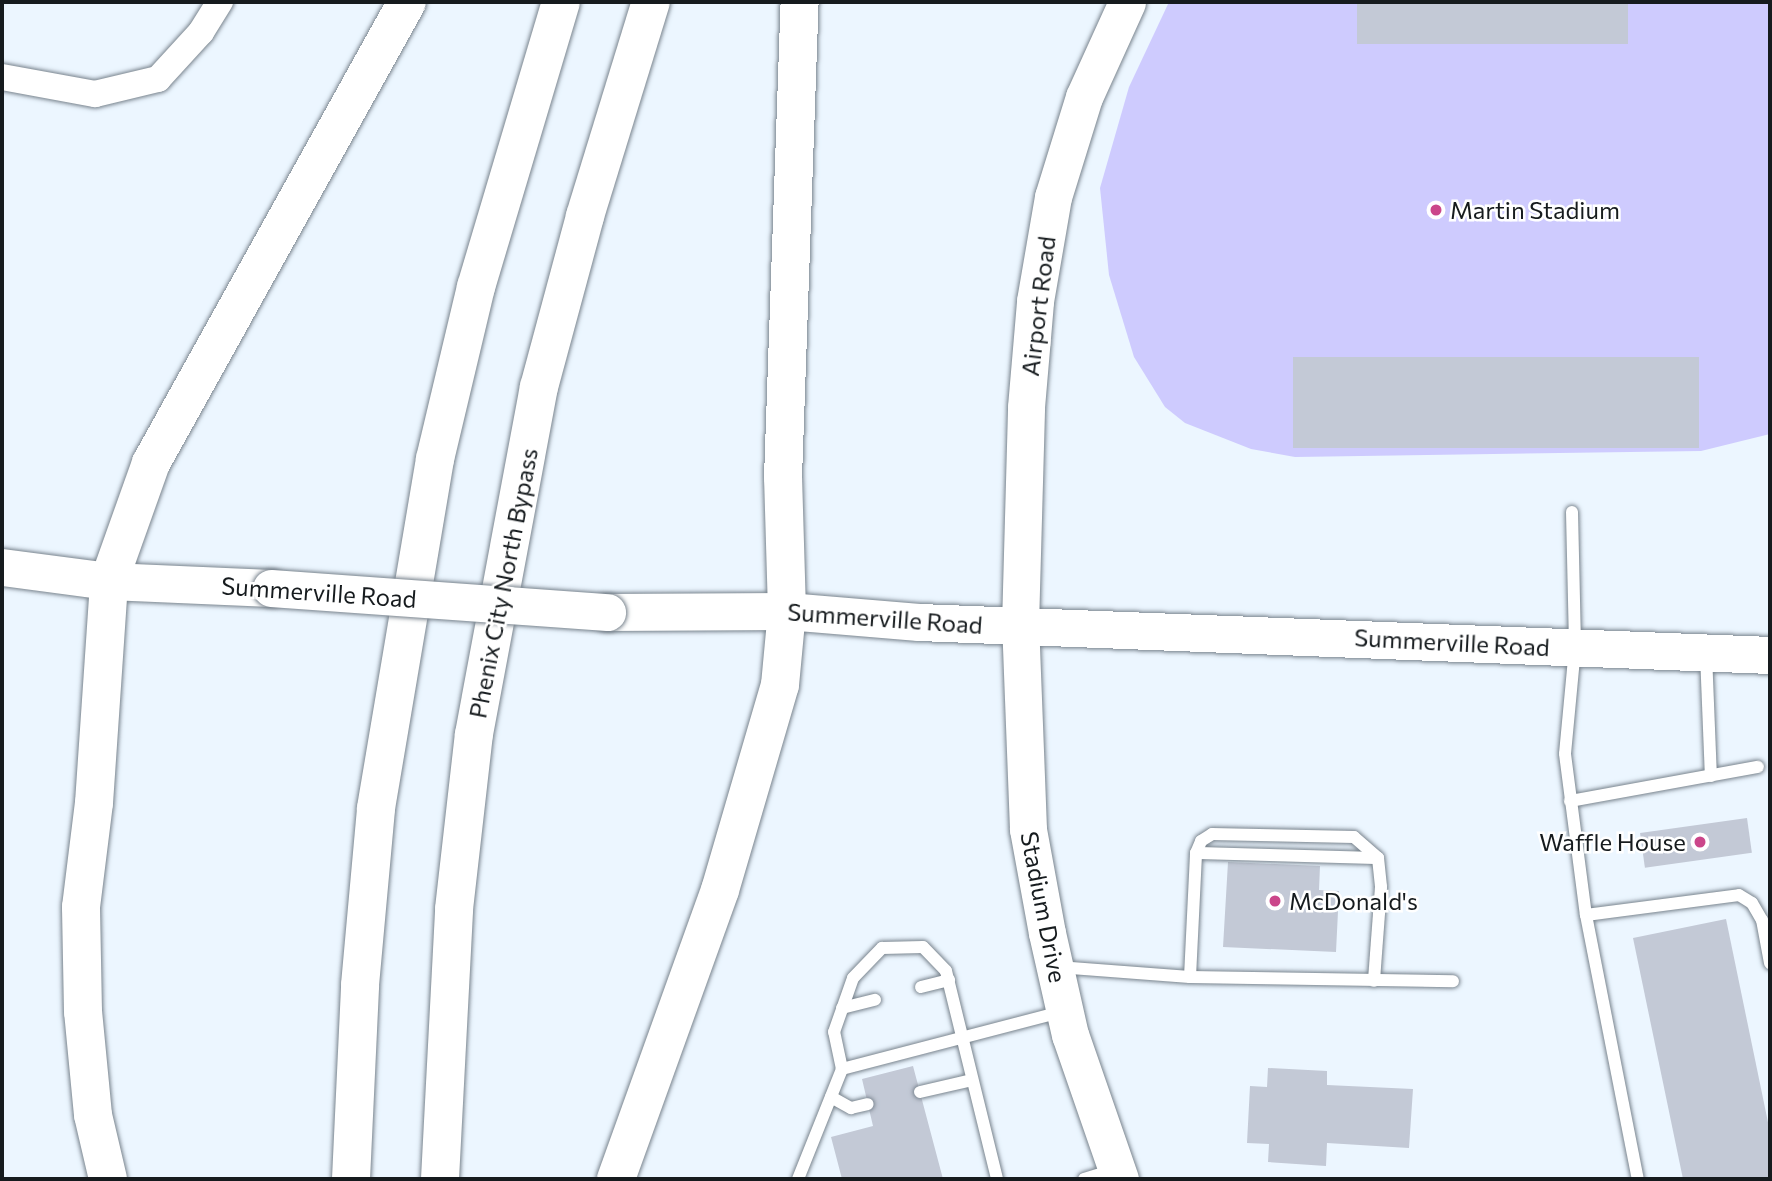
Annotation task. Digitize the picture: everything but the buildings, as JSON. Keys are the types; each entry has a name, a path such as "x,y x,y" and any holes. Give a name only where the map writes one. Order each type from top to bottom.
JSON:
{"highway":[{"path":"108,1179 93,1115 83,1012 81,907 94,803 109,581 151,463 407,2"},
{"path":"351,1179 360,985 376,808 435,459 476,286 561,2"},
{"name":"Phenix City North Bypass","path":"440,1179 454,909 474,734 539,387 585,216 651,2"},
{"path":"616,1179 719,890 772,723 787,611 783,465 800,2"}],"main road":[{"name":"Airport Road","path":"1020,625 1026,407 1035,301 1065,160 1084,97 1127,2"},
{"name":"Summerville Road","path":"2,567 109,581 271,588 607,612 787,611 1020,625 1770,655"},
{"name":"Stadium Drive","path":"1020,625 1028,829 1064,1011 1107,1176"}],"street":[{"path":"2,77 95,94 158,79 201,32 220,2"}],"lane":[{"path":"1572,512 1575,648 1565,754 1586,915 1638,1179"},
{"path":"1706,653 1711,776"},
{"path":"1570,801 1758,767"},
{"path":"1190,977 1196,853 1201,841 1212,834 1354,837 1378,858 1381,887 1374,981"},
{"path":"1196,853 1378,858"},
{"path":"1586,915 1739,895 1752,903 1762,920 1770,963"},
{"path":"798,1179 842,1069 834,1031 853,978 882,948 923,947 946,971 949,980 997,1179"},
{"path":"1054,966 1190,977 1452,981"},
{"path":"922,987 949,980"},
{"path":"842,1008 875,1000"},
{"path":"842,1069 1064,1011"},
{"path":"920,1092 972,1080"},
{"path":"831,1097 851,1108 868,1104"}],"shaded area":[{"name":"Martin Stadium","path":"1169,2 1770,2 1770,434 1701,451 1295,457 1251,449 1185,423 1165,407 1134,357 1109,275 1100,188 1129,87"}],"place":[{"name":"Martin Stadium","path":"1436,210"},
{"name":"Waffle House","path":"1700,842"},
{"name":"McDonald's","path":"1275,901"}]}
